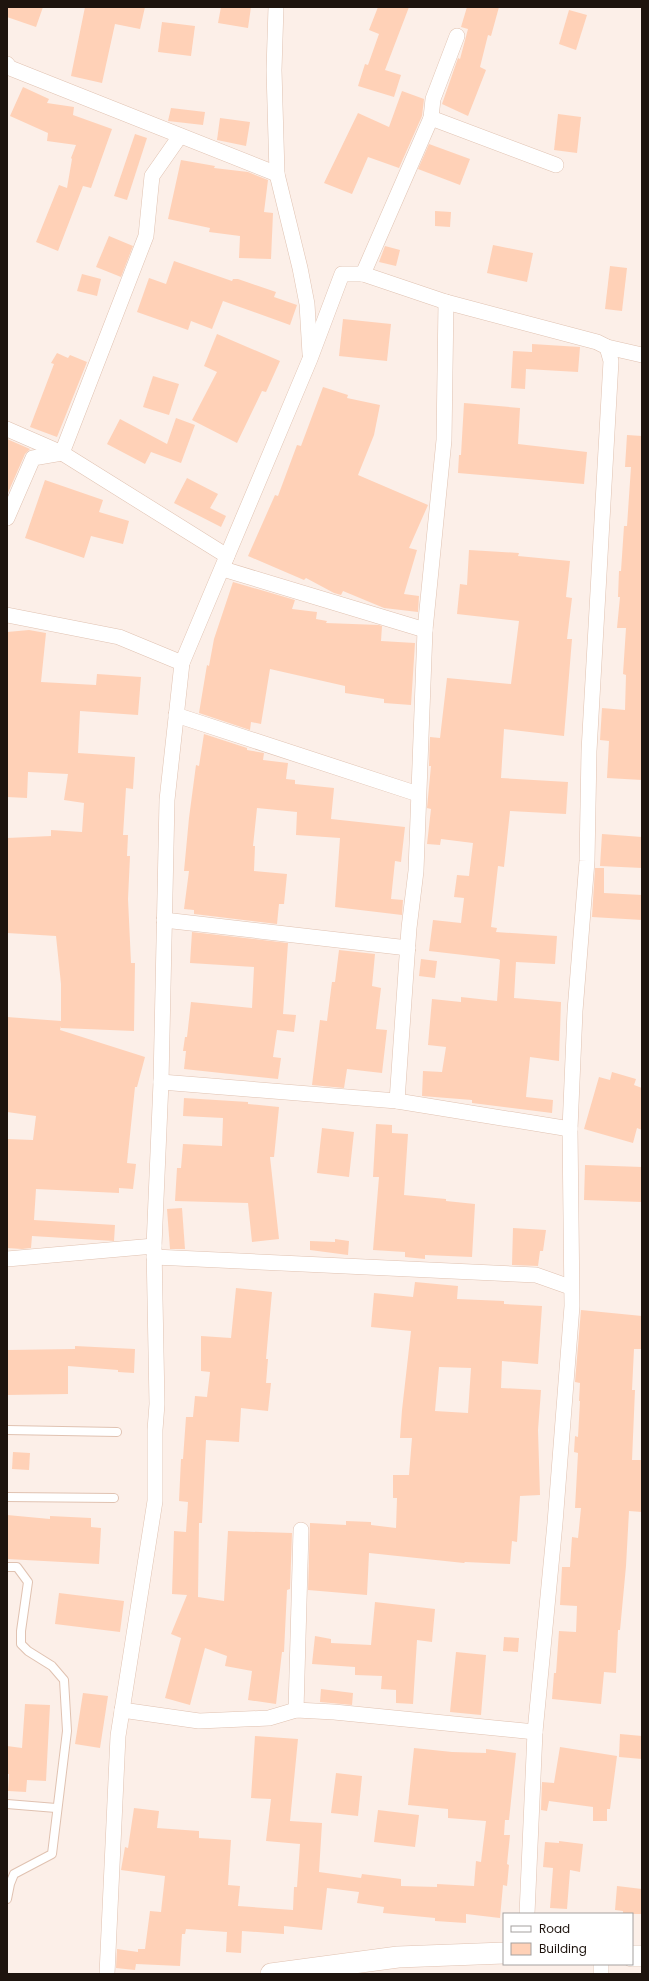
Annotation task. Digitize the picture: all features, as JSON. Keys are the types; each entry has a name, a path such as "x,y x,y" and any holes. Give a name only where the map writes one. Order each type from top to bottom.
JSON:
{"street":[{"path":"276,7 274,70 276,174 306,297 310,359"},
{"path":"363,274 431,118 432,99 457,36"},
{"path":"7,64 10,68 276,174"},
{"path":"431,118 556,165"},
{"path":"62,453 146,236 152,176 180,136"},
{"path":"107,1974 118,1736 155,1502 155,1430 157,1404 154,1252 161,1082 167,800 182,663 310,359 342,274 363,274 446,302 597,342 606,347 642,355"},
{"path":"397,1101 408,948 416,870 425,630 444,440 446,302"},
{"path":"527,1913 535,1732 555,1523 572,1306 570,1287 570,1129 575,1011 587,861 589,751 611,361 606,347"},
{"path":"7,429 62,453 225,562 425,630"},
{"path":"7,518 33,458 62,453"},
{"path":"7,615 119,637 182,663"},
{"path":"176,715 418,794"},
{"path":"164,920 408,948"},
{"path":"161,1082 397,1101 570,1129"},
{"path":"7,1259 154,1252 536,1275 570,1287"},
{"path":"296,1710 301,1530"},
{"path":"122,1710 199,1721 270,1718 296,1710 334,1712 535,1732"},
{"path":"271,1974 398,1957 503,1953"}],"lane":[{"path":"7,1430 117,1432"},
{"path":"7,1496 114,1498"},
{"path":"7,1567 17,1567 28,1582 21,1631 21,1644 28,1651 52,1666 64,1680 67,1731 56,1808 52,1854 14,1874 7,1899"},
{"path":"7,1804 56,1808"}],"building":[{"path":"7,7 43,7 36,27 7,17"},
{"path":"85,7 145,7 140,29 115,24 102,83 71,76"},
{"path":"221,7 251,7 248,28 218,23"},
{"path":"378,7 409,7 385,70 401,75 394,97 358,86 365,64 368,65 379,34 369,30"},
{"path":"467,7 499,7 491,36 488,35 480,67 486,70 468,116 442,104 458,58 460,59 468,29 461,27"},
{"path":"569,10 587,15 576,50 559,44"},
{"path":"162,22 195,26 191,56 158,52"},
{"path":"23,87 49,99 47,103 74,107 73,115 112,129 91,188 83,186 58,251 36,242 59,185 67,188 71,158 76,145 47,141 48,133 10,116"},
{"path":"402,91 424,99 422,116 399,168 368,157 352,194 324,183 358,113 389,127"},
{"path":"171,108 205,112 203,125 168,121"},
{"path":"558,114 581,117 577,153 554,150"},
{"path":"220,118 250,122 246,146 217,140"},
{"path":"135,134 147,138 127,200 114,196"},
{"path":"429,144 470,159 460,185 418,169"},
{"path":"181,160 215,166 214,168 248,172 268,180 264,212 273,213 271,259 239,258 240,236 209,232 210,228 168,219"},
{"path":"435,211 451,212 450,227 435,226"},
{"path":"109,236 133,246 121,277 96,267"},
{"path":"493,245 533,253 527,282 487,273"},
{"path":"385,246 400,250 396,266 379,262"},
{"path":"174,261 232,281 233,279 238,279 276,292 274,297 297,305 290,325 223,301 212,329 191,321 188,330 137,312 149,278 166,284"},
{"path":"610,266 627,268 622,311 605,309"},
{"path":"82,274 101,279 97,296 77,291"},
{"path":"343,319 391,324 387,361 339,356"},
{"path":"217,334 280,361 266,392 262,391 237,443 192,420 217,372 204,366"},
{"path":"532,344 580,347 578,372 526,369 525,389 511,388 513,351 532,352"},
{"path":"57,353 68,358 70,355 87,362 57,437 30,427 54,364 51,363"},
{"path":"153,376 179,384 169,415 143,407"},
{"path":"323,387 348,395 347,398 380,405 374,435 358,475 428,505 409,548 417,550 404,594 419,596 418,612 384,608 343,591 341,595 334,593 306,578 304,580 248,556 275,495 278,496 297,445 301,446"},
{"path":"464,403 520,408 518,444 587,452 584,484 458,473 459,455 461,455"},
{"path":"176,418 195,425 181,463 151,452 145,464 107,444 120,419 167,444"},
{"path":"627,435 642,436 642,780 607,778 609,741 600,740 602,708 625,710 626,675 623,674 626,628 617,628 620,597 618,597 619,571 621,571 624,526 627,526 631,467 625,467"},
{"path":"7,439 30,449 25,454 7,495"},
{"path":"187,478 218,494 210,508 226,516 221,527 174,503"},
{"path":"45,480 103,500 99,512 129,521 123,544 91,536 84,558 25,538"},
{"path":"469,550 519,553 518,556 570,561 566,597 572,598 567,639 572,639 564,736 504,729 501,778 568,782 566,814 510,811 504,867 498,866 491,927 497,928 496,932 557,936 555,964 516,962 514,998 561,1002 559,1061 530,1057 526,1097 553,1100 552,1113 472,1103 472,1100 422,1096 423,1071 442,1072 446,1047 428,1045 432,999 461,1002 461,997 497,1001 500,960 429,951 433,920 461,923 464,898 454,897 457,875 469,876 473,843 441,839 440,845 427,844 431,809 427,808 431,766 429,766 430,737 440,738 447,678 511,684 519,621 457,614 460,584 467,585"},
{"path":"233,582 295,600 292,609 317,612 316,619 327,621 326,623 379,625 382,626 381,641 415,643 411,705 384,703 384,699 345,693 345,686 270,669 261,724 251,722 250,730 199,713 207,665 209,666 214,639"},
{"path":"29,630 46,633 41,682 96,685 97,674 141,677 138,715 80,711 78,753 135,757 133,789 126,788 123,835 128,835 127,856 130,856 128,899 131,963 135,963 134,1031 61,1028 61,1026 60,1030 145,1057 137,1087 135,1087 127,1163 136,1164 133,1189 119,1188 119,1193 36,1189 34,1220 115,1225 114,1241 32,1236 31,1248 22,1249 7,1248 7,1139 33,1140 36,1116 7,1112 7,1017 61,1021 61,984 56,936 7,933 7,838 51,836 51,830 82,832 84,803 64,800 68,774 28,772 27,798 7,797 7,632"},
{"path":"204,734 247,748 247,750 264,753 263,760 288,763 286,779 295,780 295,784 334,788 331,819 405,827 401,862 395,861 391,899 403,900 402,915 335,907 340,838 296,835 297,812 257,808 253,846 255,846 254,871 287,874 284,904 279,904 277,924 194,914 194,910 184,909 189,871 184,871 189,818 196,765 199,766"},
{"path":"602,834 642,837 642,868 600,866"},
{"path":"595,868 604,868 604,893 642,895 642,920 592,917"},
{"path":"192,932 288,943 283,1014 296,1015 294,1032 277,1030 273,1057 281,1058 278,1079 184,1069 186,1051 183,1051 185,1037 187,1037 191,1002 252,1008 254,967 190,963"},
{"path":"339,950 375,954 372,986 381,988 376,1029 387,1030 382,1073 347,1069 344,1088 312,1085 320,1020 327,1021 332,982 335,982"},
{"path":"421,959 437,961 435,978 419,976"},
{"path":"612,1072 636,1079 634,1085 642,1088 642,1130 637,1128 633,1143 584,1129 599,1077 610,1080"},
{"path":"184,1098 248,1102 248,1104 279,1107 274,1157 270,1157 279,1239 252,1242 248,1203 175,1201 177,1168 181,1168 183,1144 222,1146 223,1118 183,1116"},
{"path":"376,1124 392,1125 392,1133 408,1134 404,1195 446,1199 446,1201 475,1204 472,1257 425,1255 425,1259 405,1257 405,1252 373,1250 379,1177 373,1177"},
{"path":"322,1128 354,1132 349,1177 317,1173"},
{"path":"585,1165 642,1167 642,1202 584,1200"},
{"path":"182,1208 185,1249 170,1249 167,1209"},
{"path":"513,1228 546,1230 543,1251 540,1251 538,1266 512,1265"},
{"path":"335,1239 349,1241 348,1255 310,1250 310,1241 335,1242"},
{"path":"415,1282 458,1286 457,1299 504,1301 504,1304 542,1306 538,1364 502,1361 501,1388 541,1390 538,1430 540,1495 520,1496 517,1542 512,1541 510,1564 464,1563 369,1553 367,1595 308,1590 310,1523 346,1525 346,1521 371,1522 371,1525 396,1528 397,1498 393,1498 393,1475 409,1475 412,1438 400,1438 411,1331 371,1327 374,1293 413,1297","holes":["439,1367 471,1368 468,1413 435,1411"]},
{"path":"236,1288 272,1292 266,1359 268,1359 266,1383 271,1383 268,1411 241,1408 239,1442 206,1440 202,1523 199,1523 198,1597 224,1601 228,1531 292,1533 290,1589 287,1590 284,1652 282,1652 276,1704 248,1700 252,1671 225,1666 227,1656 205,1648 190,1705 165,1698 181,1638 171,1634 187,1595 172,1594 174,1531 186,1532 188,1502 179,1501 181,1459 183,1459 186,1417 193,1417 195,1396 207,1397 210,1372 201,1371 201,1336 231,1338"},
{"path":"581,1310 642,1316 642,1349 634,1349 632,1390 635,1390 632,1460 642,1460 642,1512 629,1511 626,1566 620,1630 618,1630 616,1673 604,1672 601,1704 552,1699 554,1673 556,1673 559,1631 576,1632 577,1606 560,1605 562,1567 570,1567 572,1537 578,1538 581,1508 575,1508 578,1453 574,1452 575,1436 578,1437 580,1401 580,1383 575,1382"},
{"path":"75,1346 135,1349 134,1373 118,1372 118,1370 68,1366 68,1394 7,1395 7,1350 75,1349"},
{"path":"13,1452 30,1453 29,1470 12,1469"},
{"path":"7,1515 50,1519 50,1516 91,1518 91,1527 101,1528 99,1564 7,1559"},
{"path":"59,1593 124,1601 120,1632 55,1624"},
{"path":"375,1602 435,1609 432,1642 417,1640 413,1704 396,1703 396,1690 381,1689 382,1676 355,1675 355,1667 312,1664 315,1636 331,1639 331,1643 371,1645"},
{"path":"504,1637 519,1638 518,1652 503,1651"},
{"path":"456,1652 486,1655 481,1715 450,1712"},
{"path":"321,1689 353,1693 352,1705 320,1702"},
{"path":"83,1693 108,1696 100,1748 75,1744"},
{"path":"25,1704 50,1705 46,1781 27,1780 26,1792 8,1791 9,1774 7,1774 7,1746 22,1748"},
{"path":"620,1734 642,1736 642,1759 619,1757"},
{"path":"255,1736 298,1739 290,1821 322,1823 319,1872 361,1878 362,1874 401,1879 401,1886 437,1887 437,1884 474,1886 476,1861 481,1862 486,1821 448,1818 448,1809 408,1805 414,1748 452,1752 486,1753 486,1749 516,1753 509,1820 505,1820 504,1835 510,1835 507,1864 509,1865 507,1886 503,1885 500,1918 466,1914 466,1923 435,1921 435,1918 383,1913 384,1907 357,1903 359,1892 327,1888 322,1930 284,1926 284,1934 242,1931 241,1953 226,1952 227,1932 186,1929 185,1934 182,1934 180,1966 136,1964 135,1970 116,1968 117,1949 138,1952 138,1949 145,1949 150,1911 161,1912 165,1876 121,1870 125,1847 128,1848 134,1808 159,1811 157,1828 199,1831 199,1838 231,1840 228,1885 240,1886 238,1906 293,1910 294,1887 297,1887 300,1844 266,1841 271,1799 251,1798"},
{"path":"560,1747 617,1756 610,1809 607,1809 607,1821 593,1821 593,1807 549,1801 547,1811 541,1810 542,1782 554,1783"},
{"path":"336,1773 362,1776 358,1816 331,1813"},
{"path":"378,1810 419,1815 415,1847 374,1842"},
{"path":"559,1841 583,1844 580,1872 570,1870 567,1909 550,1908 553,1868 543,1867 545,1842 559,1843"},
{"path":"617,1886 642,1889 642,1914 623,1913 623,1911 615,1910"}]}
